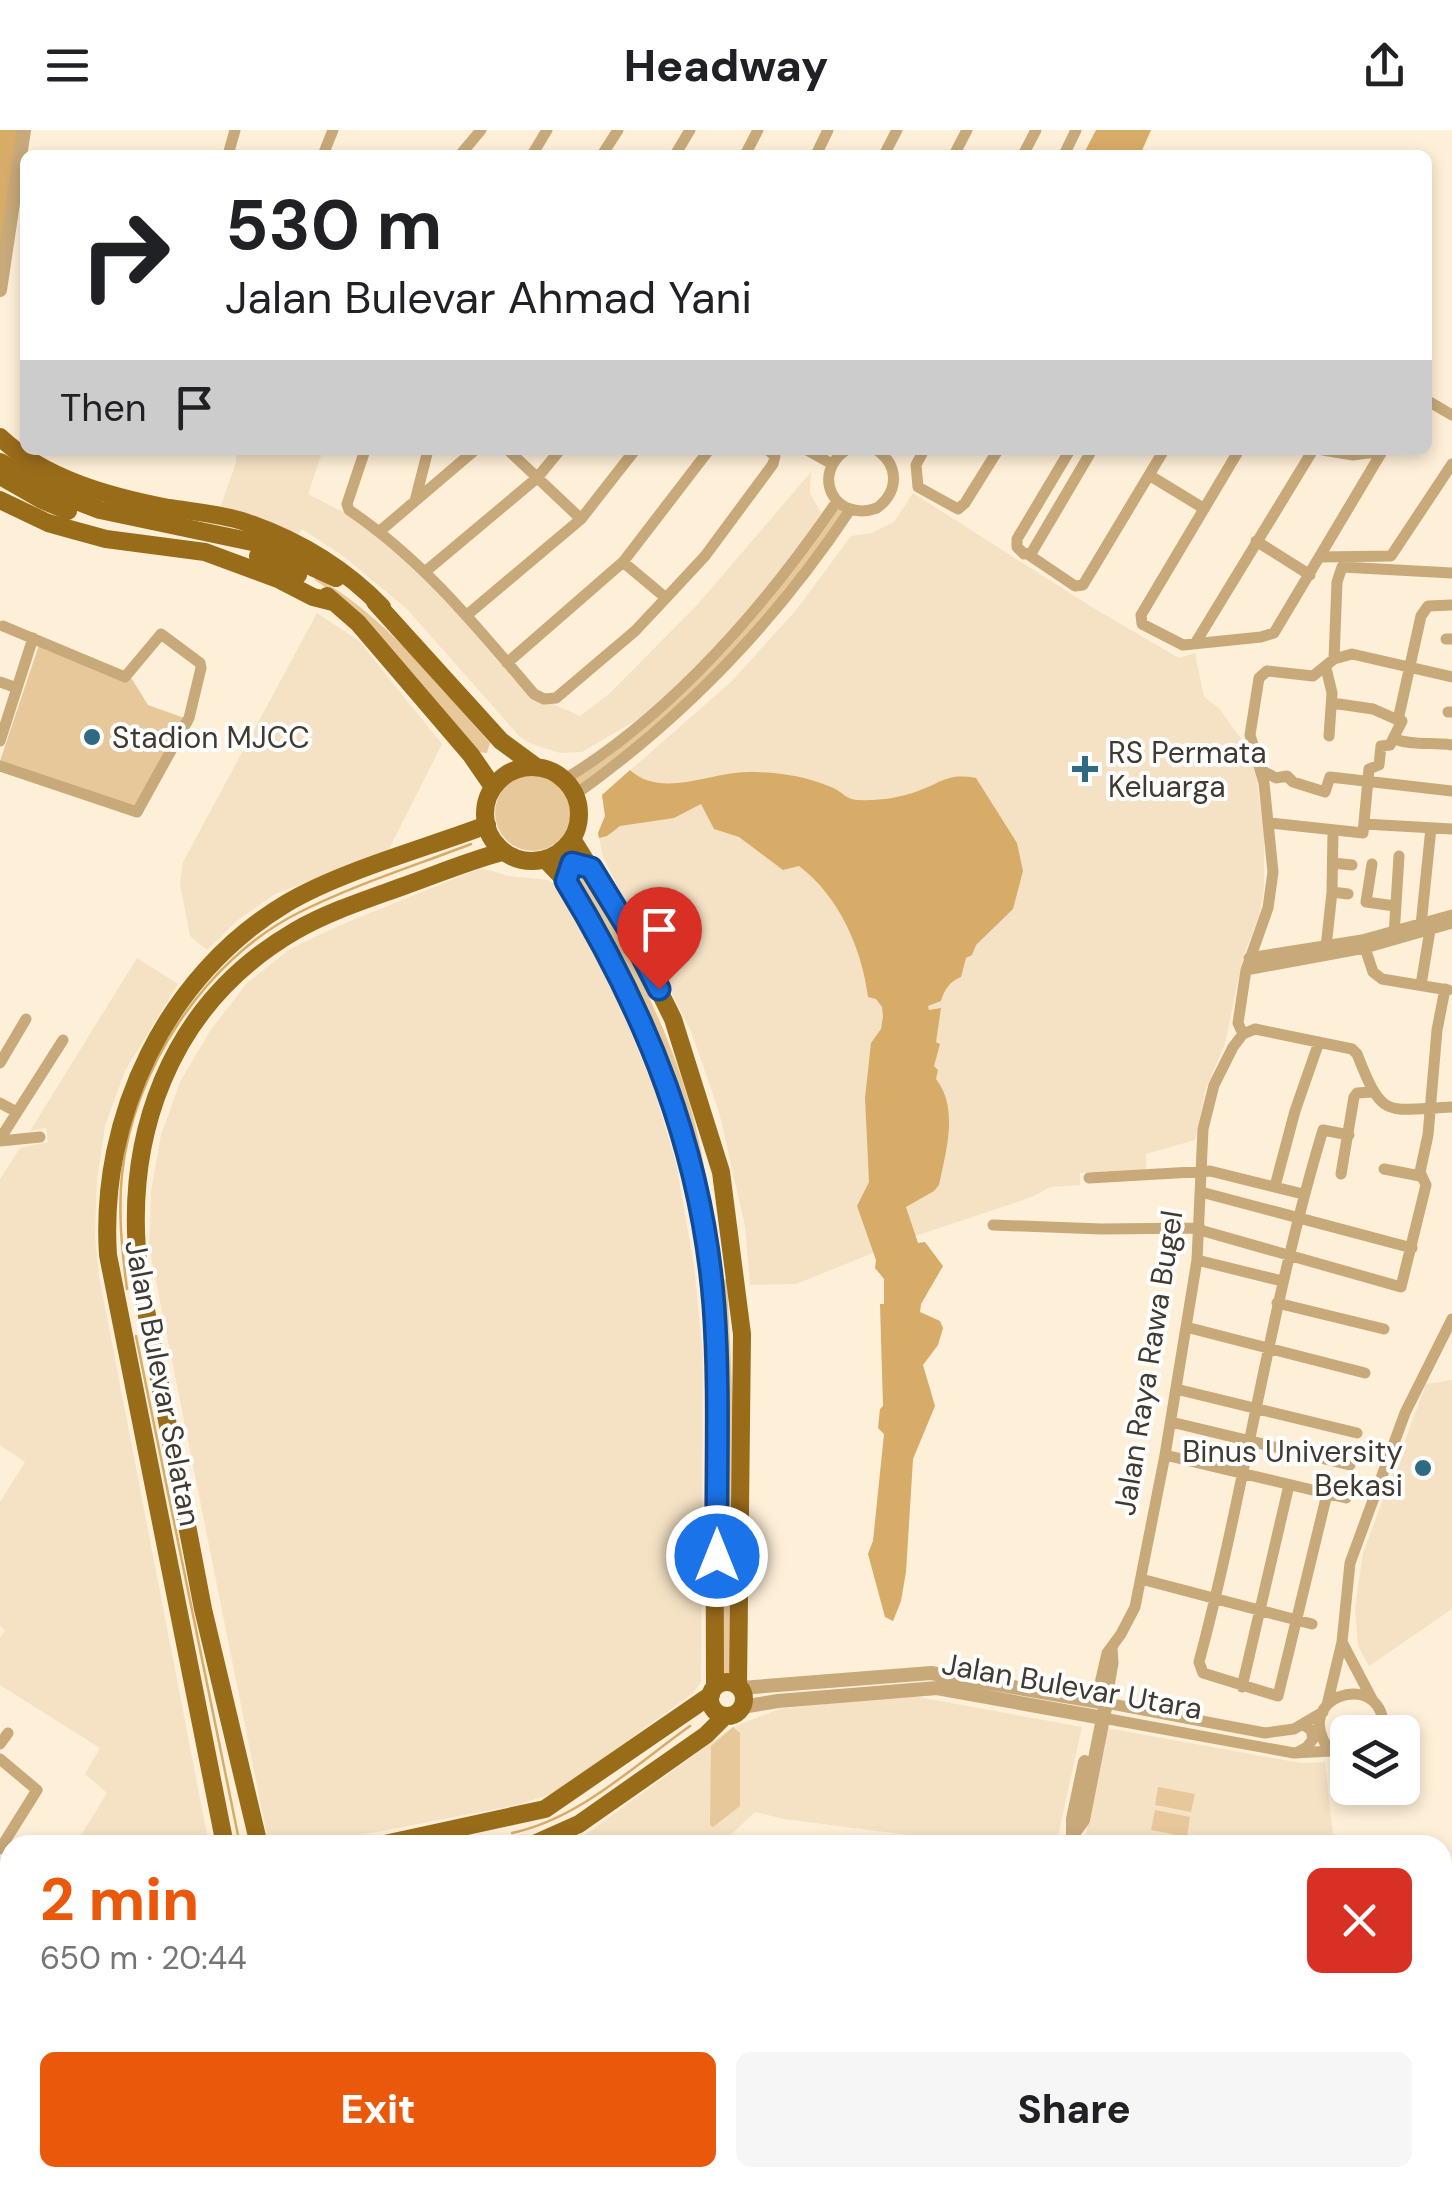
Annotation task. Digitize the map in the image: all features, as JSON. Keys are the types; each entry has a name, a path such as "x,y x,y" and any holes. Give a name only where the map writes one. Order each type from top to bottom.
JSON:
{"main road":[{"path":"0,459 27,456 62,476 116,496 244,522 335,565 382,607 494,733 534,766"},
{"path":"27,456 13,471 4,504 48,523 106,538 205,552 333,602"},
{"path":"0,459 58,494 100,510 260,550 320,570 382,607"},
{"path":"0,476 42,500 104,523 260,550 300,576 358,623 471,755 493,787"},
{"path":"471,755 484,758 492,754 494,733"},
{"path":"534,766 549,769 570,786 578,825 560,852 545,859 524,861 502,852 485,812 493,787 511,771 534,766"},
{"name":"Jalan Bulevar Selatan","path":"223,1835 108,1255 107,1204 113,1151 133,1086 158,1036 189,993 227,951 289,902 487,824"},
{"path":"468,832 480,835 484,846 480,858"},
{"path":"555,1835 580,1824 706,1735 737,1699 742,1334 721,1172 673,1020 629,930 572,839"},
{"name":"Jalan Bulevar Selatan","path":"256,1835 203,1609 140,1279 135,1191 146,1128 168,1065 193,1025 252,960 315,920 502,852"},
{"path":"545,859 566,881 606,946 654,1046 683,1136 703,1220 714,1324 713,1708 737,1699"},
{"path":"566,881 572,863 591,868"},
{"path":"426,1835 545,1809 727,1682 737,1699"},
{"path":"692,1708 706,1719 706,1735"}],"street":[{"path":"464,150 481,130"},
{"path":"0,290 20,157"},
{"path":"364,455 348,508 426,570 534,694 544,699 556,698 636,631 705,556 774,464 774,455"},
{"path":"415,501 427,455"},
{"path":"380,531 469,455"},
{"path":"513,455 581,519"},
{"path":"426,570 537,478 556,455"},
{"path":"466,615 581,519 631,455"},
{"path":"507,663 623,562 704,455"},
{"path":"817,455 832,464"},
{"path":"841,455 832,464 829,483 837,500 850,510 868,511 885,502 894,478 892,455"},
{"path":"921,455 916,465 918,487 958,508 995,455"},
{"path":"1067,455 1017,538 1016,547 1076,586 1083,585 1161,455"},
{"path":"1029,554 1089,455"},
{"path":"1236,455 1141,615 1142,624 1171,642 1183,645 1261,638 1274,633 1381,455"},
{"path":"1196,642 1309,455"},
{"path":"1321,557 1391,556 1452,464"},
{"path":"1148,475 1204,508"},
{"path":"570,786 733,634 810,541 837,500"},
{"path":"570,786 615,766 726,664 785,599 850,510"},
{"path":"1256,541 1310,575"},
{"path":"623,562 666,598"},
{"path":"1329,736 1330,663 1337,582 1342,567 1452,573"},
{"path":"1398,720 1424,611 1439,604 1452,604"},
{"path":"0,766 137,812 189,718 200,663 161,634 127,676 3,626"},
{"path":"0,741 34,638"},
{"path":"1259,678 1267,671 1313,676 1330,663 1358,654 1452,677"},
{"path":"1254,659 1259,678 1250,734 1270,824 1271,889 1248,964 1238,1023 1244,1034 1255,1029 1355,1051 1372,1092 1379,1102 1390,1107 1452,1107"},
{"path":"0,682 16,691"},
{"path":"0,690 16,691"},
{"path":"1270,824 1362,833 1369,769 1379,765 1381,746 1390,745 1402,721 1373,709 1332,703"},
{"path":"1394,739 1414,746 1452,746"},
{"path":"1261,770 1325,792 1330,777 1452,791"},
{"path":"1364,824 1452,829"},
{"path":"1421,985 1431,828"},
{"path":"1326,946 1333,830"},
{"path":"1394,936 1399,856"},
{"path":"1332,862 1352,865"},
{"path":"1372,864 1366,902 1395,906"},
{"path":"1332,892 1348,894"},
{"path":"1425,928 1452,916"},
{"path":"1248,964 1452,924"},
{"path":"1248,964 1365,948 1394,936"},
{"path":"993,1225 1200,1229 1398,1288 1403,1285 1426,1185 1420,1176 1436,1046 1448,990 1376,976 1365,948"},
{"path":"0,1063 26,1019"},
{"name":"Jalan Raya Rawa Bugel","path":"1100,1709 1106,1653 1133,1613 1166,1455 1197,1260 1203,1129 1214,1086 1233,1047 1244,1034"},
{"path":"0,1140 63,1040"},
{"path":"1275,1186 1319,1042"},
{"path":"1341,1174 1354,1097 1357,1093 1372,1092"},
{"path":"0,1103 17,1112"},
{"path":"1327,1494 1278,1696 1200,1670 1303,1194 1323,1130 1348,1135"},
{"path":"0,1140 40,1137"},
{"path":"1384,1169 1420,1176"},
{"path":"1089,1178 1210,1170 1303,1194"},
{"path":"1202,1192 1412,1248"},
{"path":"1197,1260 1282,1281"},
{"path":"1277,1303 1384,1329"},
{"path":"1330,1748 1320,1733 1342,1642 1350,1563 1406,1412 1452,1319"},
{"path":"1186,1327 1365,1373"},
{"path":"1176,1389 1357,1433"},
{"path":"1171,1422 1350,1465"},
{"path":"1166,1455 1346,1498"},
{"path":"1242,1687 1289,1485"},
{"path":"1141,1579 1312,1624"},
{"path":"1342,1642 1382,1715"},
{"name":"Jalan Bulevar Utara","path":"737,1699 932,1673 1294,1753 1330,1751"},
{"path":"1325,1708 1339,1696 1354,1693 1374,1702"},
{"name":"Jalan Bulevar Utara","path":"1100,1709 1256,1732 1287,1731 1304,1725 1325,1708"},
{"path":"1074,1835 1073,1818 1100,1709"},
{"path":"1294,1753 1308,1747 1313,1738 1304,1725"},
{"path":"0,1759 37,1790 9,1835"}],"shaded area":[{"path":"0,130 24,130 20,150 0,290"},
{"path":"1096,130 1151,130 1142,150 1086,150"},
{"path":"236,455 321,455 308,494 380,531 539,698 580,716 609,694 698,604 811,472 810,493 821,513 784,571 712,654 650,712 582,752 560,753 519,736 407,609 343,556 302,529 294,543 217,516"},
{"path":"913,493 1179,658 1195,653 1204,697 1219,708 1244,743 1256,775 1264,834 1260,914 1243,957 1225,1044 1206,1088 1195,1140 1146,1154 1146,1171 1080,1173 1080,1185 1050,1187 796,1284 750,1285 745,1226 719,1112 691,1031 603,857 598,833 605,816 602,795 732,681 797,609 851,536 872,533 894,522"},
{"path":"837,501 850,510 727,664 576,794 565,779 601,757 733,633"},
{"path":"315,576 365,611 409,652 490,743 487,753 477,752"},
{"path":"317,613 359,641 442,744 388,851 275,894 238,920 207,950 190,936 180,884 183,862"},
{"name":"Stadion MJCC","path":"39,645 132,679 148,705 187,719 137,810 0,761"},
{"path":"630,770 656,783 734,773 780,774 811,780 850,799 866,800 903,796 951,778 976,778 1017,843 1023,871 1013,909 976,945 966,958 961,977 948,986 941,1001 928,1006 929,1010 941,1008 936,1042 940,1044 934,1066 947,1103 949,1130 939,1185 906,1207 918,1243 925,1242 943,1266 920,1312 940,1321 943,1328 938,1345 923,1365 935,1406 913,1459 906,1572 893,1621 885,1617 868,1554 873,1541 884,1434 878,1428 883,1406 880,1304 884,1304 884,1279 875,1268 876,1260 857,1206 869,1182 865,1098 871,1043 881,1029 882,1007 876,999 868,997 854,942 826,892 799,866 783,870 739,837 714,829 701,804 674,818 620,826 599,838 605,816 602,795"},
{"path":"533,775 560,786 571,813 560,840 533,851 506,840 495,813 506,786"},
{"path":"481,868 548,880 558,886 607,975 653,1086 676,1163 694,1265 703,1355 701,1682 693,1693 557,1792 517,1805 361,1835 267,1835 149,1246 151,1191 161,1135 180,1082 210,1031 247,983 290,949"},
{"path":"578,868 627,952 680,1073 703,1158 709,1202 706,1204 682,1111 651,1021 618,951 571,877"},
{"path":"137,958 178,984 125,1071 105,1126 97,1180 95,1235 99,1276 207,1835 81,1835 107,1793 85,1774 100,1748 0,1685 0,1638 5,1630 0,1626 0,1502 25,1462 0,1445 0,1179 20,1148 48,1142 46,1128 30,1131"},
{"path":"727,1279 733,1406 731,1671 726,1675 721,1671 724,1406 717,1280"},
{"name":"Binus University Bekasi","path":"1452,1380 1452,1609 1369,1666 1358,1646 1355,1608 1363,1553 1426,1384"},
{"path":"907,1695 1082,1727 1058,1835 908,1835 755,1812 731,1835 585,1835 733,1727 779,1709"},
{"path":"733,1727 740,1733 740,1806 713,1827 711,1746"},
{"path":"1107,1728 1301,1763 1325,1762 1333,1835 1086,1835"},
{"path":"1158,1787 1195,1794 1191,1812 1155,1805"},
{"path":"1155,1810 1190,1817 1187,1835 1151,1830"}],"waterway":[{"path":"127,1289 120,1203 129,1135 158,1058 205,988 266,932 300,912 471,844"},
{"path":"136,1336 238,1835"},
{"path":"512,1833 537,1826 583,1803 690,1726"}],"place":[{"name":"Stadion MJCC","path":"92,737"},
{"name":"RS Permata Keluarga","path":"1085,769"},
{"name":"Binus University Bekasi","path":"1423,1468"}],"route":[{"path":"659,989 591,868 572,863 566,881 606,946 654,1046 698,1194 714,1308 717,1556"}]}
